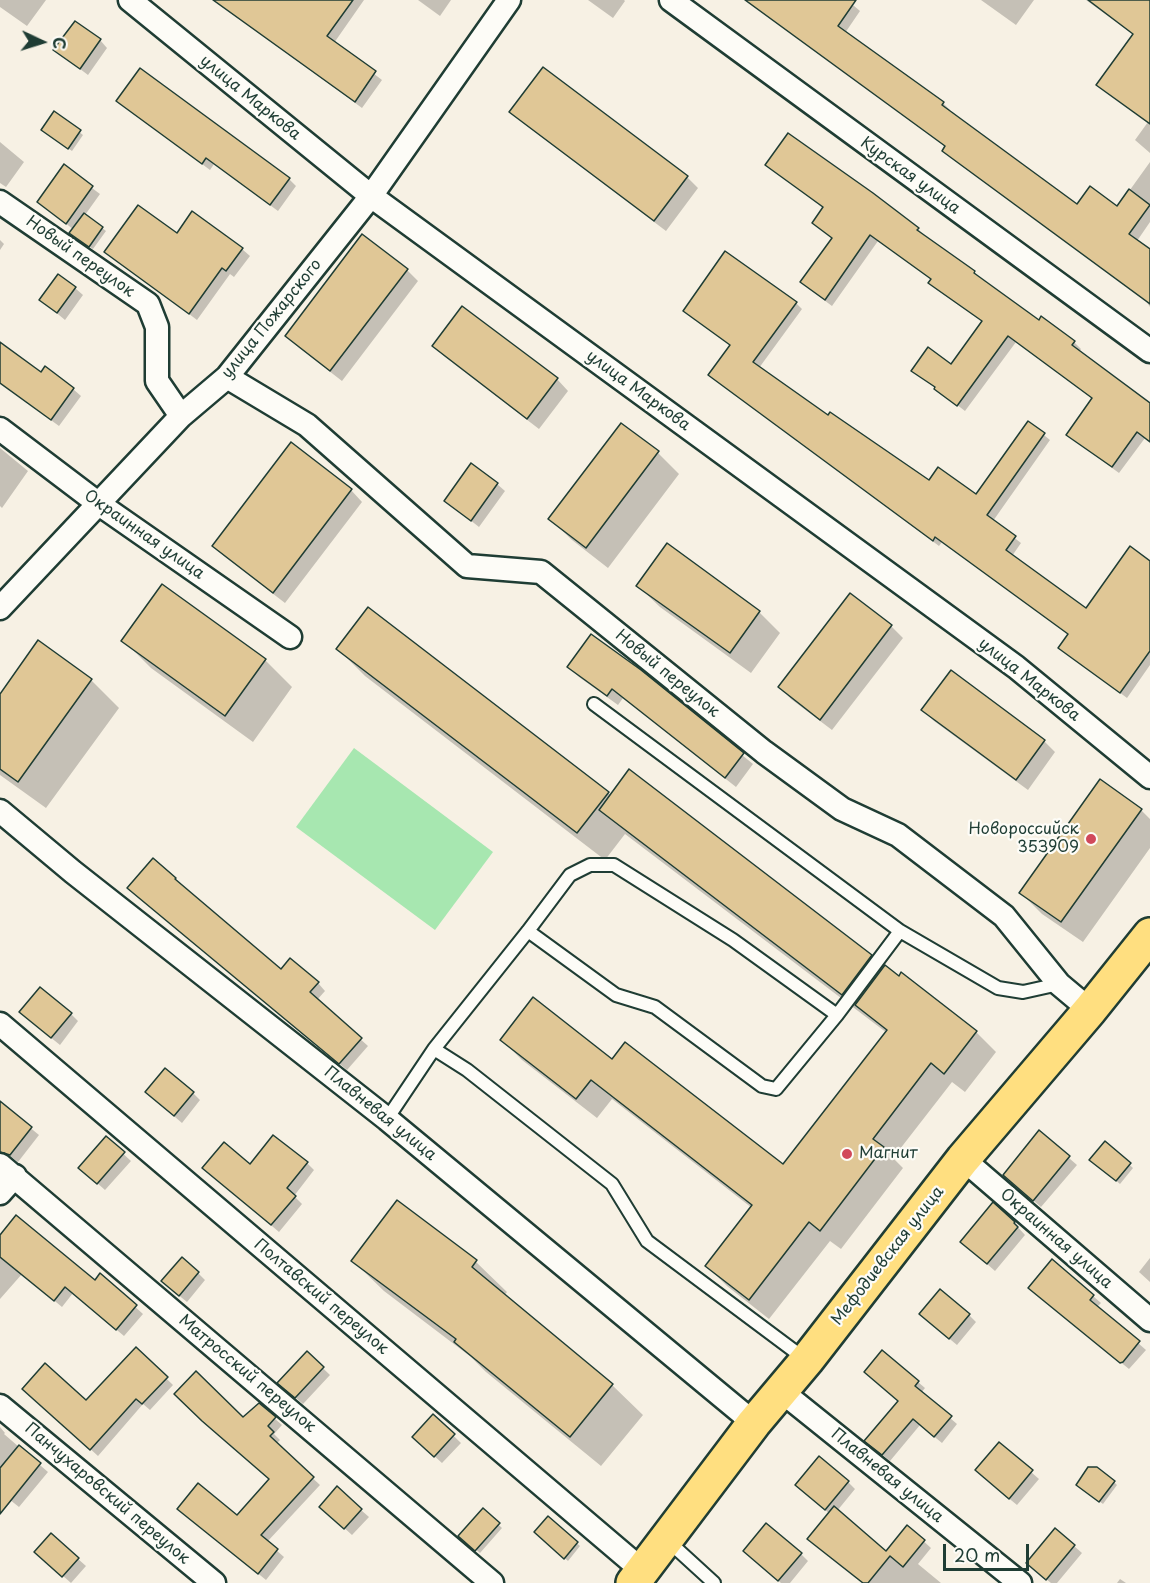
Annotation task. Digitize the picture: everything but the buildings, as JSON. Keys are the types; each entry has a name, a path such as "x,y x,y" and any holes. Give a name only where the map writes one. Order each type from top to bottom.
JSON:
{"main road":[{"name":"Мефодиевская улица","path":"638,1577 754,1423 807,1360 963,1159 1090,1010 1150,935"}],"street":[{"name":"улица Маркова","path":"130,0 371,196 1016,667 1150,777"},
{"name":"улица Пожарского","path":"0,608 181,416 227,376 371,196 509,0"},
{"name":"Курская улица","path":"670,0 1150,351"},
{"name":"Новый переулок","path":"0,202 148,304 157,327 157,381 181,416"},
{"name":"Новый переулок","path":"227,376 307,425 467,566 541,572 764,752 842,809 898,835 1004,916 1059,984 1090,1010"},
{"name":"Окраинная улица","path":"0,429 99,504 291,637"},
{"name":"Плавневая улица","path":"0,811 73,872 387,1119 754,1423"},
{"name":"Полтавский переулок","path":"0,1024 638,1577"},
{"name":"Окраинная улица","path":"963,1159 1150,1320"},
{"path":"0,1193 7,1171"},
{"name":"Матросский переулок","path":"7,1171 492,1583"},
{"name":"Плавневая улица","path":"781,1391 1020,1583"},
{"name":"Панчухаровский переулок","path":"0,1406 214,1583"}],"lane":[{"path":"594,704 900,931 998,987 1023,992 1059,984"},
{"path":"387,1119 434,1049 570,875 590,865 614,865 733,940 837,1015"},
{"path":"528,931 616,995 655,1007 762,1086 776,1089 837,1015 900,931"},
{"path":"434,1049 467,1070 612,1184 647,1241 807,1360"},
{"path":"666,1539 714,1583"}],"green space":[{"path":"354,748 493,852 435,930 296,827"}],"place":[{"name":"Новороссийск 353909","path":"1091,839"},
{"name":"Магнит","path":"847,1154"}]}
